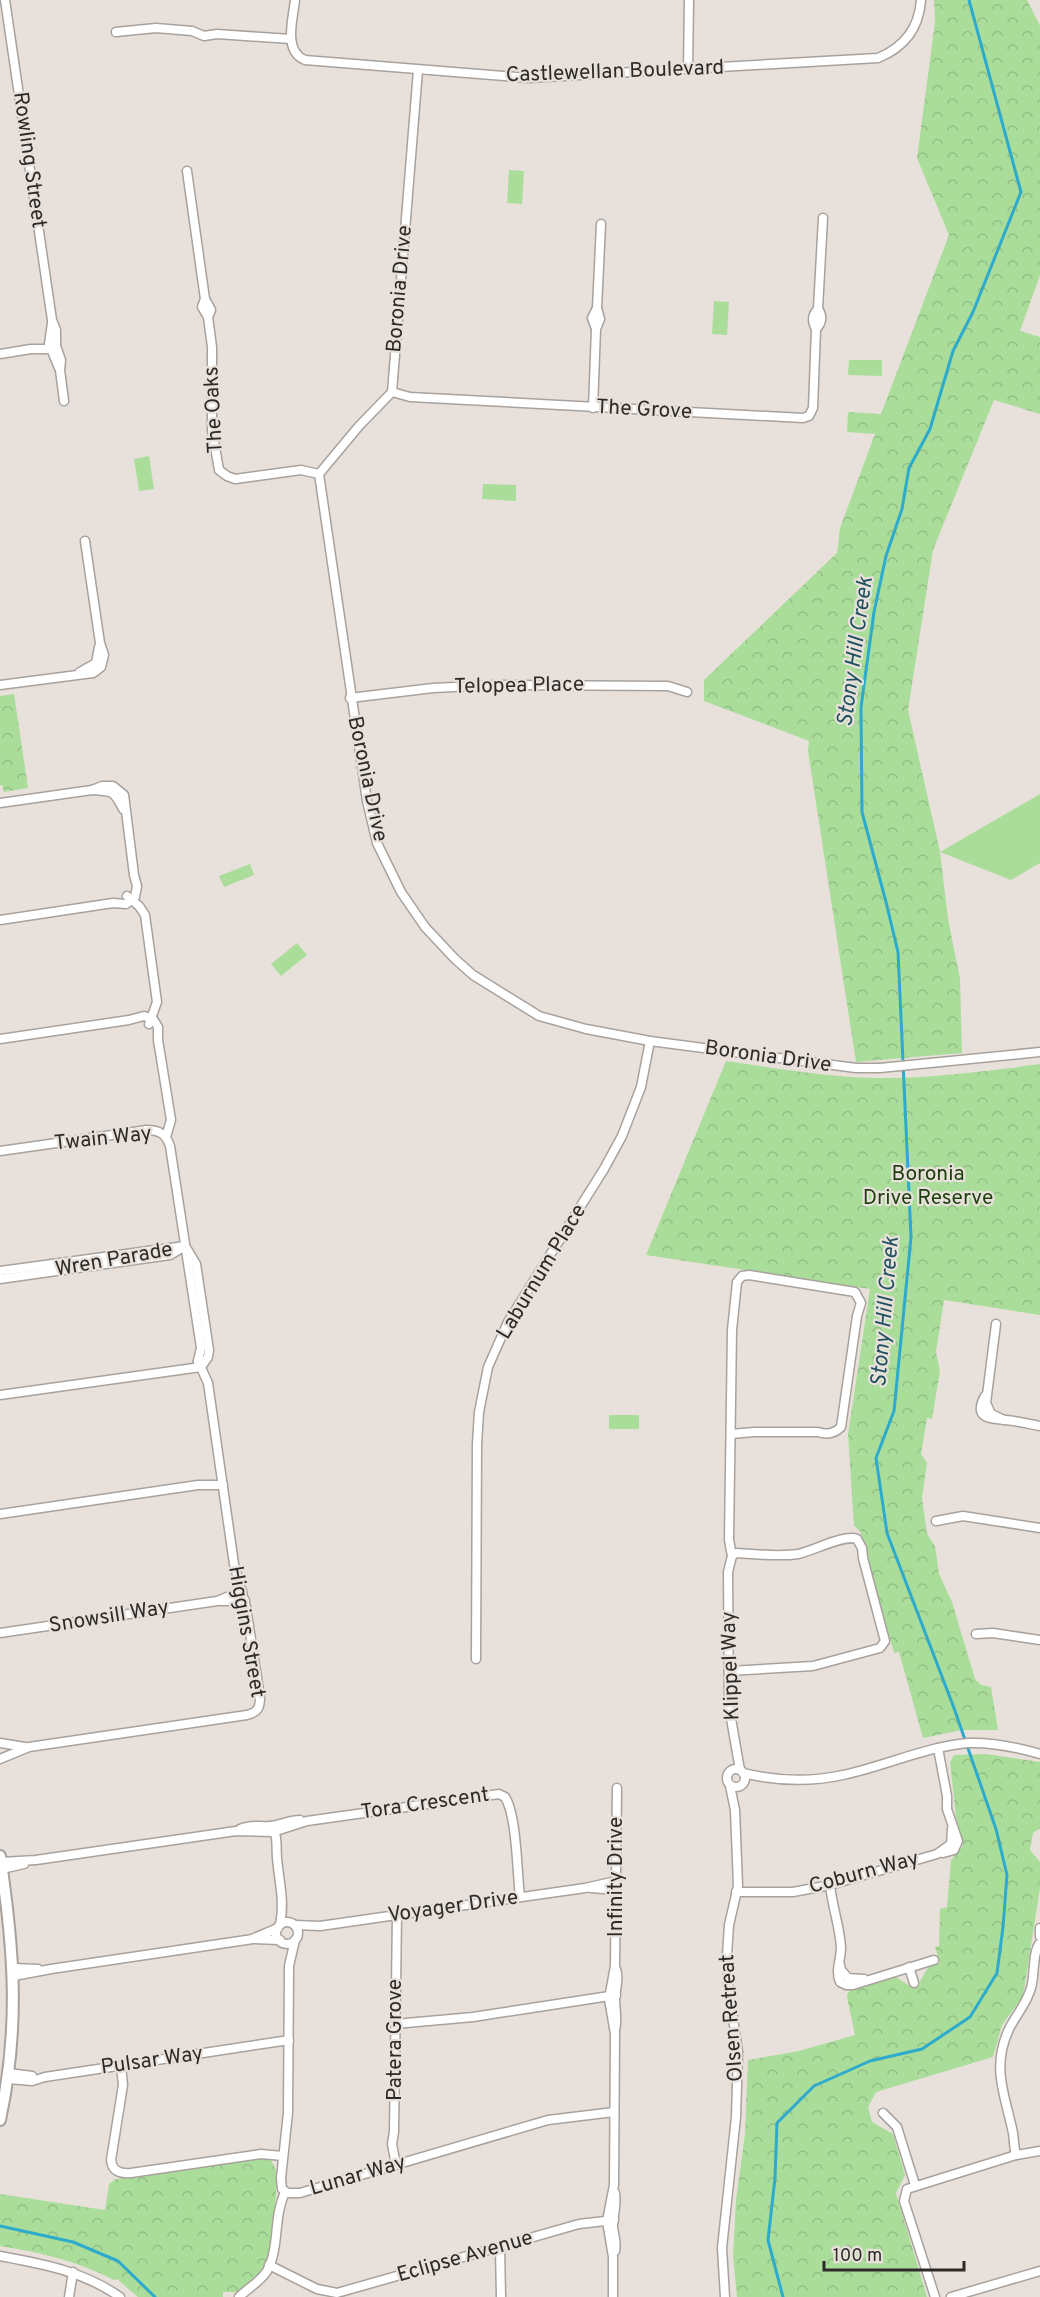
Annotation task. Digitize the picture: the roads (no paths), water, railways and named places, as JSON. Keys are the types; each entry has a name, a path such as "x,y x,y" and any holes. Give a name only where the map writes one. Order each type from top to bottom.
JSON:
{"street":[{"name":"Rowling Street","path":"5,0 4,17 52,320 56,330 52,346 61,360 64,401"},
{"path":"116,32 148,28 192,31 205,29 217,34 291,39 295,0"},
{"path":"688,70 689,0"},
{"name":"Castlewellan Boulevard","path":"291,39 296,55 305,60 418,70 528,78 688,70 878,58 895,50 907,39 918,22 921,0"},
{"name":"Boronia Drive","path":"392,392 418,70"},
{"name":"The Oaks","path":"187,171 205,299 210,304 211,310 208,317 212,347 212,430 219,470 235,479 301,470 319,474"},
{"name":"The Grove","path":"392,392 410,397 592,408 803,418 809,416 813,408 816,329 822,320 818,309 823,218"},
{"path":"592,408 596,329 600,319 597,308 601,224"},
{"path":"0,354 52,346"},
{"path":"319,474 392,392"},
{"name":"Boronia Drive","path":"319,474 350,698 367,801 377,843 401,892 425,927 473,975 539,1016 586,1029 650,1041 825,1065 880,1068 1040,1052"},
{"path":"0,684 77,673 96,663 100,644 85,541"},
{"name":"Telopea Place","path":"350,698 433,688 496,685 668,686 687,692"},
{"path":"0,803 92,790 107,790 116,794 124,811 134,875 130,898"},
{"path":"0,920 112,903 130,898"},
{"path":"130,898 145,915 157,996 156,1008 150,1021"},
{"path":"0,1039 129,1020 140,1016 150,1021 158,1027 168,1111 163,1135"},
{"name":"Laburnum Place","path":"476,1659 477,1444 479,1412 488,1367 507,1322 604,1169 622,1136 641,1087 650,1041"},
{"name":"Twain Way","path":"0,1152 147,1130 163,1135 170,1146 185,1246 196,1264 209,1350 208,1357 199,1364"},
{"name":"Wren Parade","path":"0,1271 185,1246"},
{"name":"Wren Parade","path":"0,1279 170,1255 185,1246"},
{"path":"729,1669 789,1669 813,1666 883,1645 885,1641 863,1558 851,1543 833,1543 797,1554 735,1555 730,1533 732,1330 736,1300 744,1283 760,1278 855,1292 861,1302 842,1412 833,1428 818,1432 731,1432"},
{"path":"996,1324 986,1396 988,1410 994,1416 1004,1420 1040,1426"},
{"path":"0,1395 199,1364"},
{"name":"Higgins Street","path":"0,1759 29,1747 256,1713 259,1709 260,1697 245,1601 236,1575 208,1383 199,1364"},
{"path":"0,1514 223,1482"},
{"path":"936,1521 963,1516 1040,1528"},
{"name":"Klippel Way","path":"735,1555 729,1581 729,1707 740,1776"},
{"name":"Snowsill Way","path":"217,1600 242,1591"},
{"name":"Snowsill Way","path":"0,1633 217,1600 245,1601"},
{"path":"976,1634 993,1633 1040,1640"},
{"name":"Higgins Street","path":"0,1743 29,1747"},
{"path":"730,1786 740,1776 817,1779 844,1775 953,1745 980,1743 1017,1747 1040,1754"},
{"name":"Coburn Way","path":"737,1889 793,1892 826,1886 937,1854 951,1844 952,1828 935,1749"},
{"name":"Olsen Retreat","path":"725,2297 722,2248 724,2212 736,2117 738,2052 728,1984 728,1938 737,1889 735,1810 740,1776 726,1778 735,1810"},
{"name":"Infinity Drive","path":"613,2297 613,2258 616,2242 610,2223 617,2205 614,2185 614,2116 615,2034 618,2019 612,1999 615,1966 617,1788"},
{"name":"Tora Crescent","path":"1,1862 36,1860 236,1831 251,1825 272,1830 288,1821 307,1821 489,1794 501,1795 510,1807 523,1897"},
{"path":"14,1972 51,1969 254,1939 289,1943 296,1939 298,1931 284,1904 272,1830"},
{"path":"0,2120 14,2026 14,1972 1,1862"},
{"name":"Voyager Drive","path":"293,1924 320,1926 616,1885"},
{"path":"826,1886 840,1938 841,1970 848,1978 870,1978 934,1960"},
{"path":"281,1941 277,1935 284,1904"},
{"name":"Patera Grove","path":"394,1916 396,1948 392,2144 399,2164"},
{"path":"254,1939 286,1922 293,1924"},
{"name":"Voyager Drive","path":"296,1939 320,1926"},
{"path":"1040,1928 1040,1936"},
{"name":"Lunar Way","path":"296,1939 289,1966 288,2113 281,2182 285,2192 300,2193 548,2120 581,2116 614,2116"},
{"name":"Lunar Way","path":"281,1941 289,1966"},
{"path":"1019,2155 1002,2092 1001,2057 1010,2028 1029,1996 1037,1947 1040,1943"},
{"path":"1035,1964 1040,1955"},
{"path":"909,1967 914,1983"},
{"path":"395,2020 455,2019 612,1999"},
{"name":"Pulsar Way","path":"8,2076 45,2077 259,2046 289,2044"},
{"path":"118,2066 121,2100 111,2160 114,2169 119,2172 131,2173 261,2154 283,2156"},
{"path":"883,2113 897,2127 915,2185"},
{"path":"935,2297 932,2294 904,2201 907,2188 1040,2151"},
{"path":"239,2297 260,2279 268,2268 273,2254 279,2205 285,2192"},
{"name":"Eclipse Avenue","path":"268,2268 317,2289 337,2293 571,2227 610,2223"},
{"path":"496,2249 501,2278 501,2297"},
{"path":"1,2256 49,2265 77,2274 120,2297"},
{"path":"951,2297 1040,2271"},
{"path":"69,2297 77,2274"}],"waterway":[{"name":"Stony Hill Creek","path":"783,2297 768,2240 775,2178 777,2123 814,2086 870,2061 922,2049 970,2017 997,1973 1003,1927 1007,1875 996,1829 954,1708 887,1533 876,1458 894,1411 911,1237 898,952 862,812 861,707 874,612 886,556 902,509 909,468 930,429 953,351 973,312 1021,192 969,0"},
{"path":"0,2226 73,2242 118,2261 155,2297"}],"park label":[{"name":"Boronia Drive Reserve","path":"928,1186"}]}
